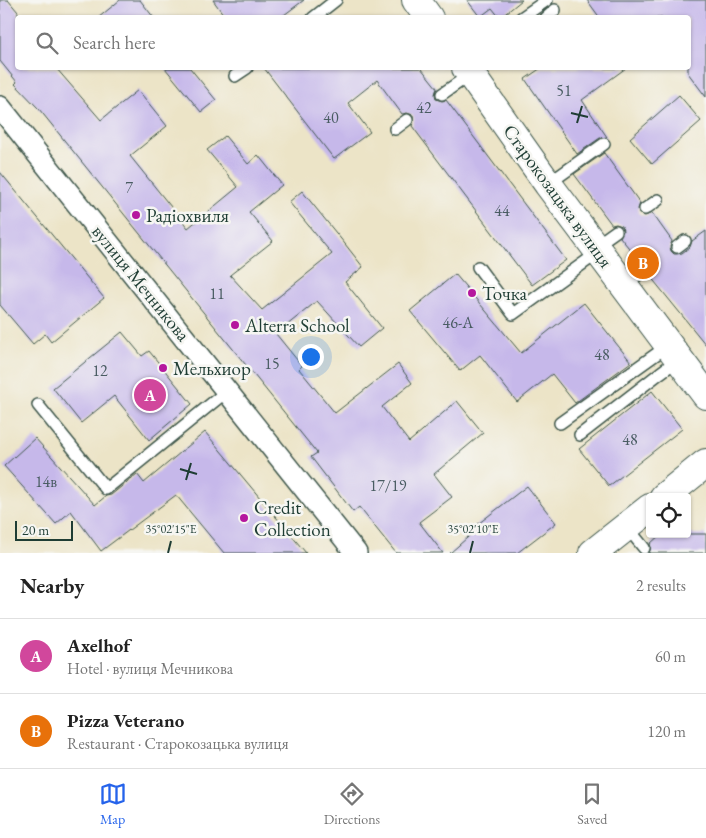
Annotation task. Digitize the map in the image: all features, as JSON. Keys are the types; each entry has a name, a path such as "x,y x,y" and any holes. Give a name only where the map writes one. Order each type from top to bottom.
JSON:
{"street":[{"path":"416,0 427,15"},
{"name":"Старокозацька вулиця","path":"472,70 548,184 603,243 624,284 706,395"},
{"name":"вулиця Мечникова","path":"0,107 356,553"},
{"path":"669,493 706,463"},
{"path":"593,553 646,511"}],"lane":[{"path":"317,15 336,0"},
{"path":"526,15 547,0"},
{"path":"549,15 555,10"},
{"path":"235,76 244,70"},
{"path":"442,94 472,70"},
{"path":"396,128 407,120"},
{"path":"548,184 604,144"},
{"path":"645,209 658,200"},
{"path":"478,268 513,314 603,243"},
{"path":"624,284 646,269"},
{"path":"560,423 674,352"},
{"path":"580,435 660,373 674,352"},
{"path":"38,406 106,489 227,391"},
{"path":"627,527 644,548"}],"building":[{"path":"0,0 8,0 18,12 18,15 15,15 15,70 58,70 101,120 138,90 167,126 130,156 188,228 238,187 207,150 225,136 248,164 258,155 282,185 249,212 273,241 230,275 262,310 332,254 289,202 302,191 363,267 345,282 382,328 359,347 317,301 276,334 302,366 299,369 335,413 398,364 412,383 382,407 409,442 457,401 483,433 434,474 452,497 419,522 443,553 396,553 359,507 353,512 311,457 317,453 39,109 15,84 17,82 0,61"},
{"path":"120,0 140,0 152,15 102,15"},
{"path":"213,0 304,0 284,15 224,15"},
{"path":"467,0 522,0 504,15 498,15 492,8 483,15 478,15"},
{"path":"587,0 706,0 706,97 688,73 688,70 691,70 691,15 598,15"},
{"path":"167,70 192,70 216,100 201,112"},
{"path":"266,70 423,70 437,88 436,99 446,100 566,260 532,285 412,126 413,115 402,114 377,80 348,103 370,132 334,159"},
{"path":"538,70 623,70 582,100 607,137 600,138 577,154 525,79"},
{"path":"679,95 701,121 652,164 630,138"},
{"path":"604,153 640,203 639,214 645,216 652,213 672,241 670,247 674,254 682,253 690,247 692,241 706,231 706,345 650,276 653,272 652,264 641,263 620,237 623,231 622,226 612,225 574,174"},
{"path":"0,172 104,298 51,342 45,334 33,344 0,305"},
{"path":"455,274 521,353 584,303 631,362 575,403 552,374 517,402 480,355 460,371 410,311"},
{"path":"122,332 142,356 149,351 192,404 149,440 114,396 81,423 53,388"},
{"path":"652,391 682,429 609,486 579,449"},
{"path":"205,432 306,553 224,553 176,495 101,551 71,511 56,524 4,466 35,438 95,505 137,474 144,483"},
{"path":"527,486 556,523 517,553 450,553 476,530 474,527"},
{"path":"691,534 706,534 706,553 649,553 650,544 657,538 691,538"}],"place":[{"name":"Радіохвиля","path":"136,215"},
{"name":"Pizza Veterano","path":"643,263"},
{"name":"Точка","path":"472,293"},
{"name":"Alterra School","path":"235,325"},
{"name":"Мельхиор","path":"163,368"},
{"name":"Axelhof","path":"150,395"},
{"name":"Credit Collection","path":"244,518"}]}
